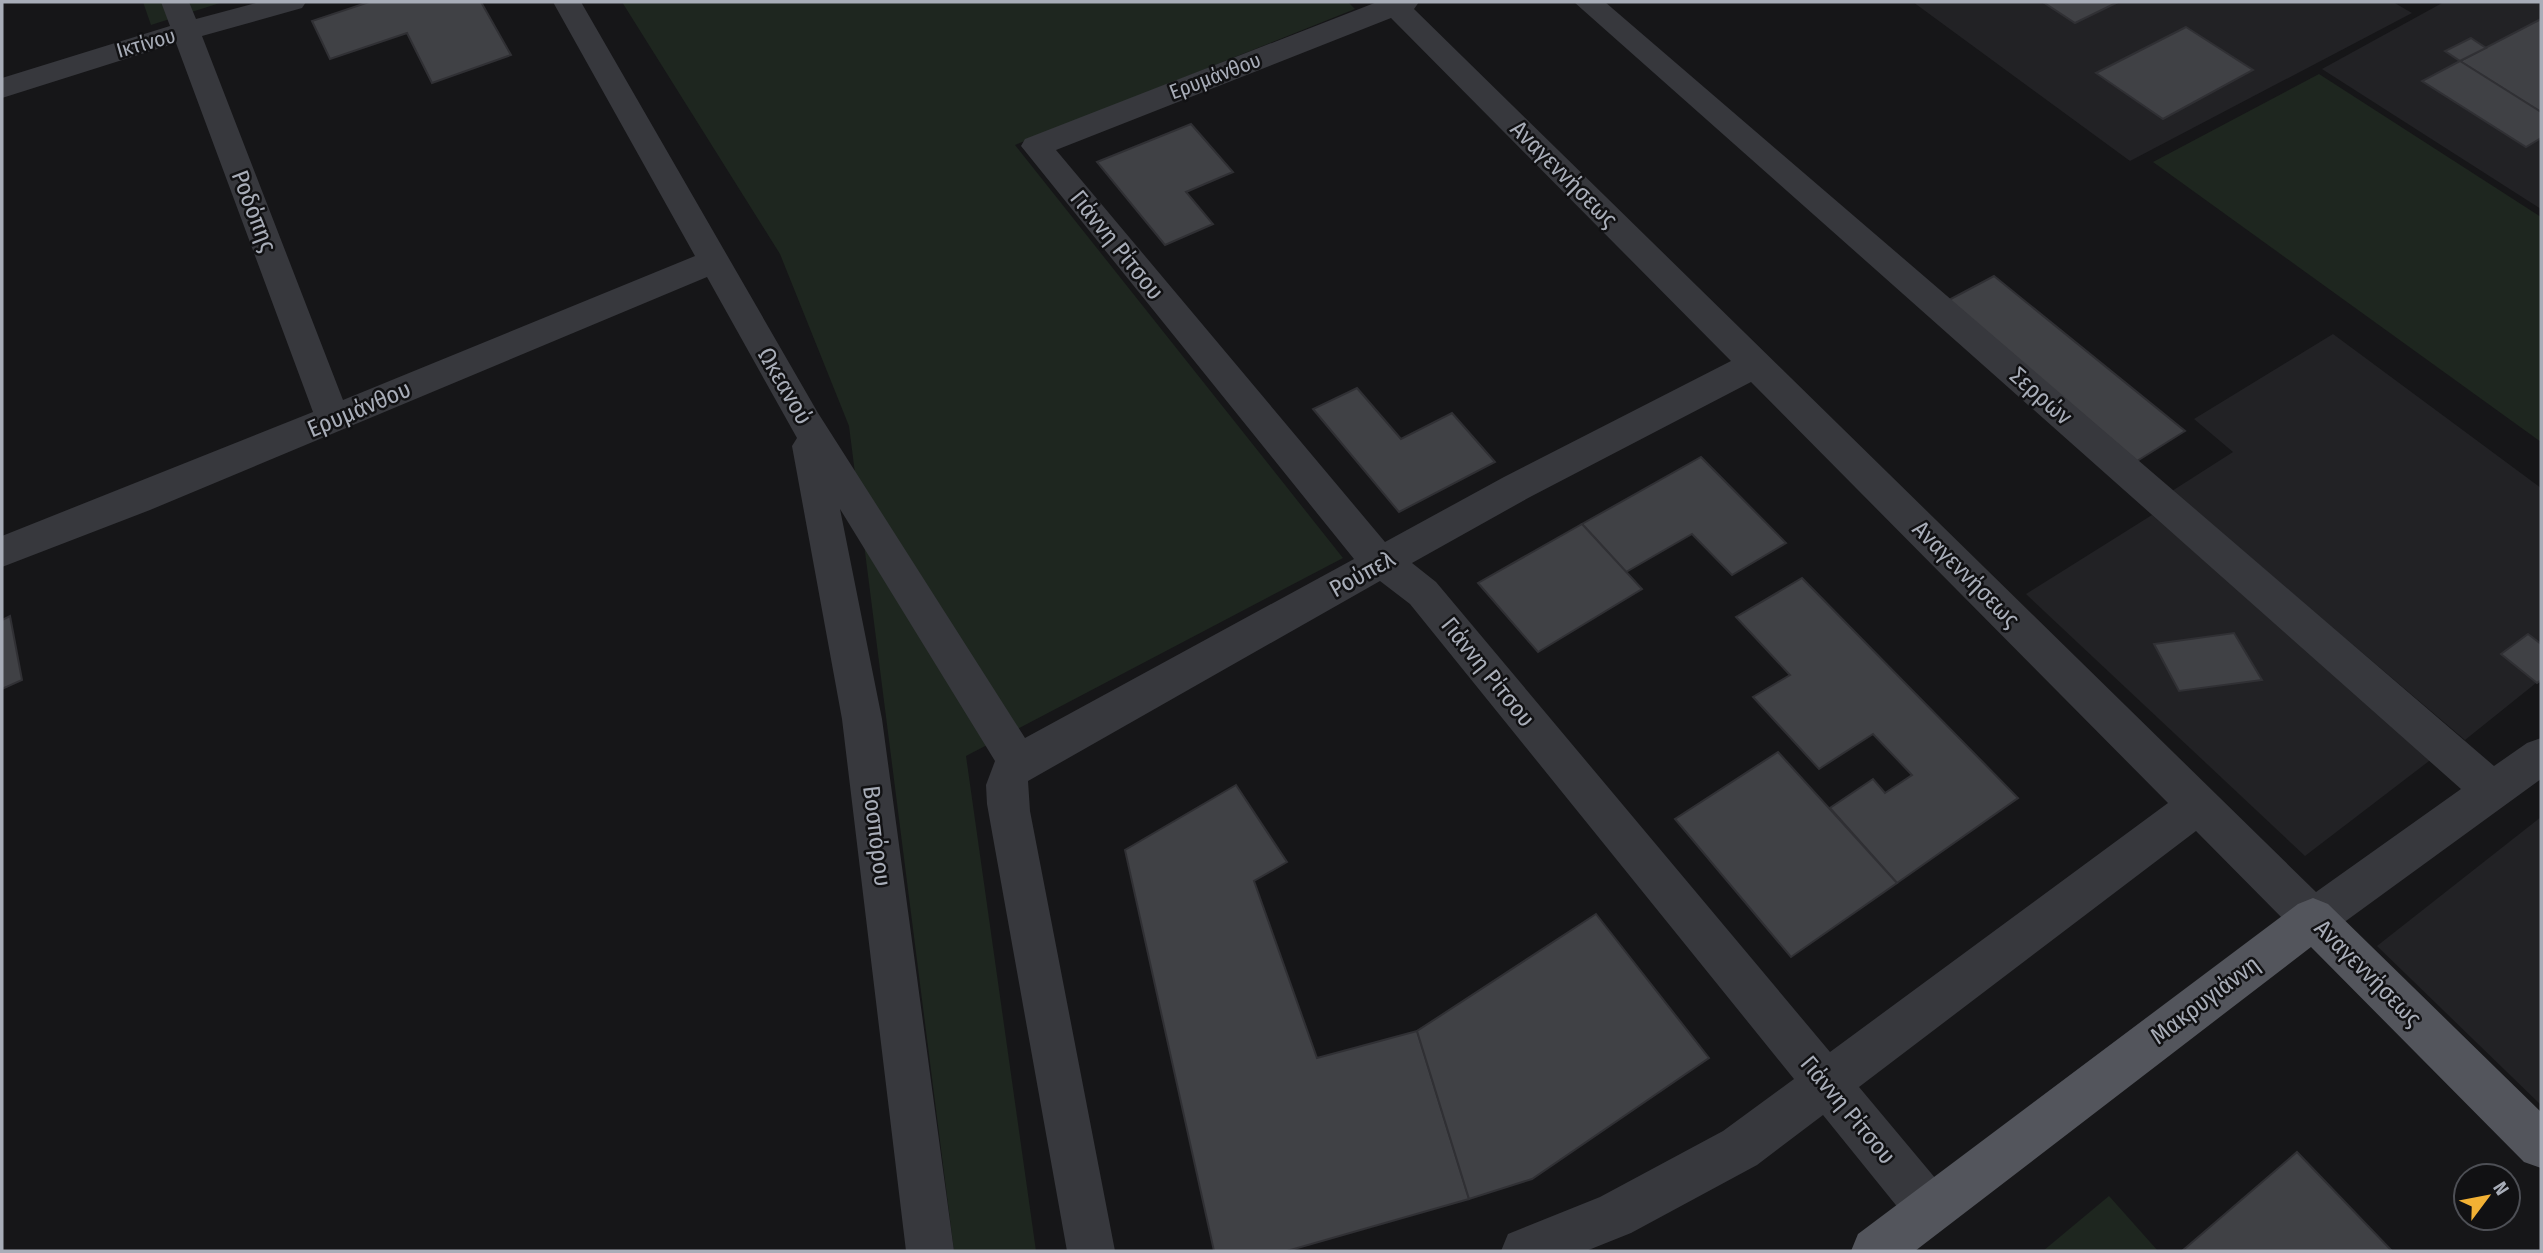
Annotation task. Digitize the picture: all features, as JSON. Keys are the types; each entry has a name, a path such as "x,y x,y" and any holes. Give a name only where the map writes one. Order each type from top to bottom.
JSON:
{"main road":[{"name":"Αναγεννήσεως","path":"2313,919 2541,1145"},
{"name":"Μακρυγιάννη","path":"1875,1251 2313,919"}],"street":[{"name":"Ροδόπης","path":"175,2 333,420"},
{"name":"Ικτίνου","path":"2,88 292,2"},
{"name":"Ωκεανού","path":"567,2 806,423 1018,763"},
{"name":"Σερρών","path":"1588,2 2493,791"},
{"name":"Ερυμάνθου","path":"1036,146 1397,3"},
{"name":"Αναγεννήσεως","path":"1397,3 1755,364 2313,919"},
{"name":"Γιάννη Ρίτσου","path":"1036,146 1350,530 1383,563 1423,593 1929,1208"},
{"name":"Ερυμάνθου","path":"2,552 333,420 714,261"},
{"name":"Ρούπελ","path":"1018,763 1517,487 1755,364"},
{"name":"Βοσπόρου","path":"806,423 862,719 930,1251"},
{"name":"Μακρυγιάννη","path":"2313,919 2541,757"},
{"path":"1018,763 1006,778 1009,811 1091,1251"},
{"path":"1525,1251 1614,1216 1740,1148 2198,805"}],"shaded area":[{"path":"143,2 223,2 151,25"},
{"path":"622,2 1348,2 1355,9 1015,145 1343,558 966,756 1036,1251 954,1251 849,426 780,254"},
{"path":"1913,2 2393,2 2412,13 2130,161"},
{"path":"2444,2 2541,2 2541,209 2322,69"},
{"path":"2319,74 2541,217 2541,442 2153,162"},
{"path":"2333,334 2541,488 2541,679 2465,740 2172,491 2233,452 2194,419"},
{"path":"2152,515 2433,758 2305,856 2026,594"},
{"path":"2541,817 2541,1105 2377,946"},
{"path":"2109,1196 2158,1251 2043,1251"}],"building":[{"path":"369,2 481,2 511,55 432,83 407,33 330,59 312,21"},
{"path":"2043,2 2118,2 2075,23"},
{"path":"2541,19 2541,112 2460,61"},
{"path":"2186,27 2253,70 2163,119 2096,73"},
{"path":"2471,38 2486,48 2460,61 2445,51"},
{"path":"2460,61 2541,112 2541,138 2526,147 2422,81"},
{"path":"1191,124 1233,172 1186,192 1213,224 1165,245 1097,162"},
{"path":"1994,276 2185,431 2137,461 1947,301"},
{"path":"1357,388 1401,439 1452,413 1495,462 1399,512 1313,409"},
{"path":"1701,457 1786,543 1732,575 1692,534 1626,572 1582,524"},
{"path":"1582,524 1642,589 1538,652 1478,583"},
{"path":"1802,578 2018,798 1897,883 1830,808 1873,779 1885,793 1912,775 1873,734 1819,769 1753,697 1790,675 1736,617"},
{"path":"10,616 22,680 2,689 2,620"},
{"path":"2234,633 2262,680 2179,691 2154,644"},
{"path":"2528,634 2541,644 2541,680 2537,683 2501,654"},
{"path":"1778,752 1897,883 1791,957 1675,819"},
{"path":"1236,785 1287,862 1254,881 1317,1058 1417,1031 1469,1199 1287,1251 1214,1251 1125,850"},
{"path":"1596,914 1709,1058 1532,1179 1469,1199 1417,1031"},
{"path":"2297,1152 2392,1251 2182,1251"}]}
